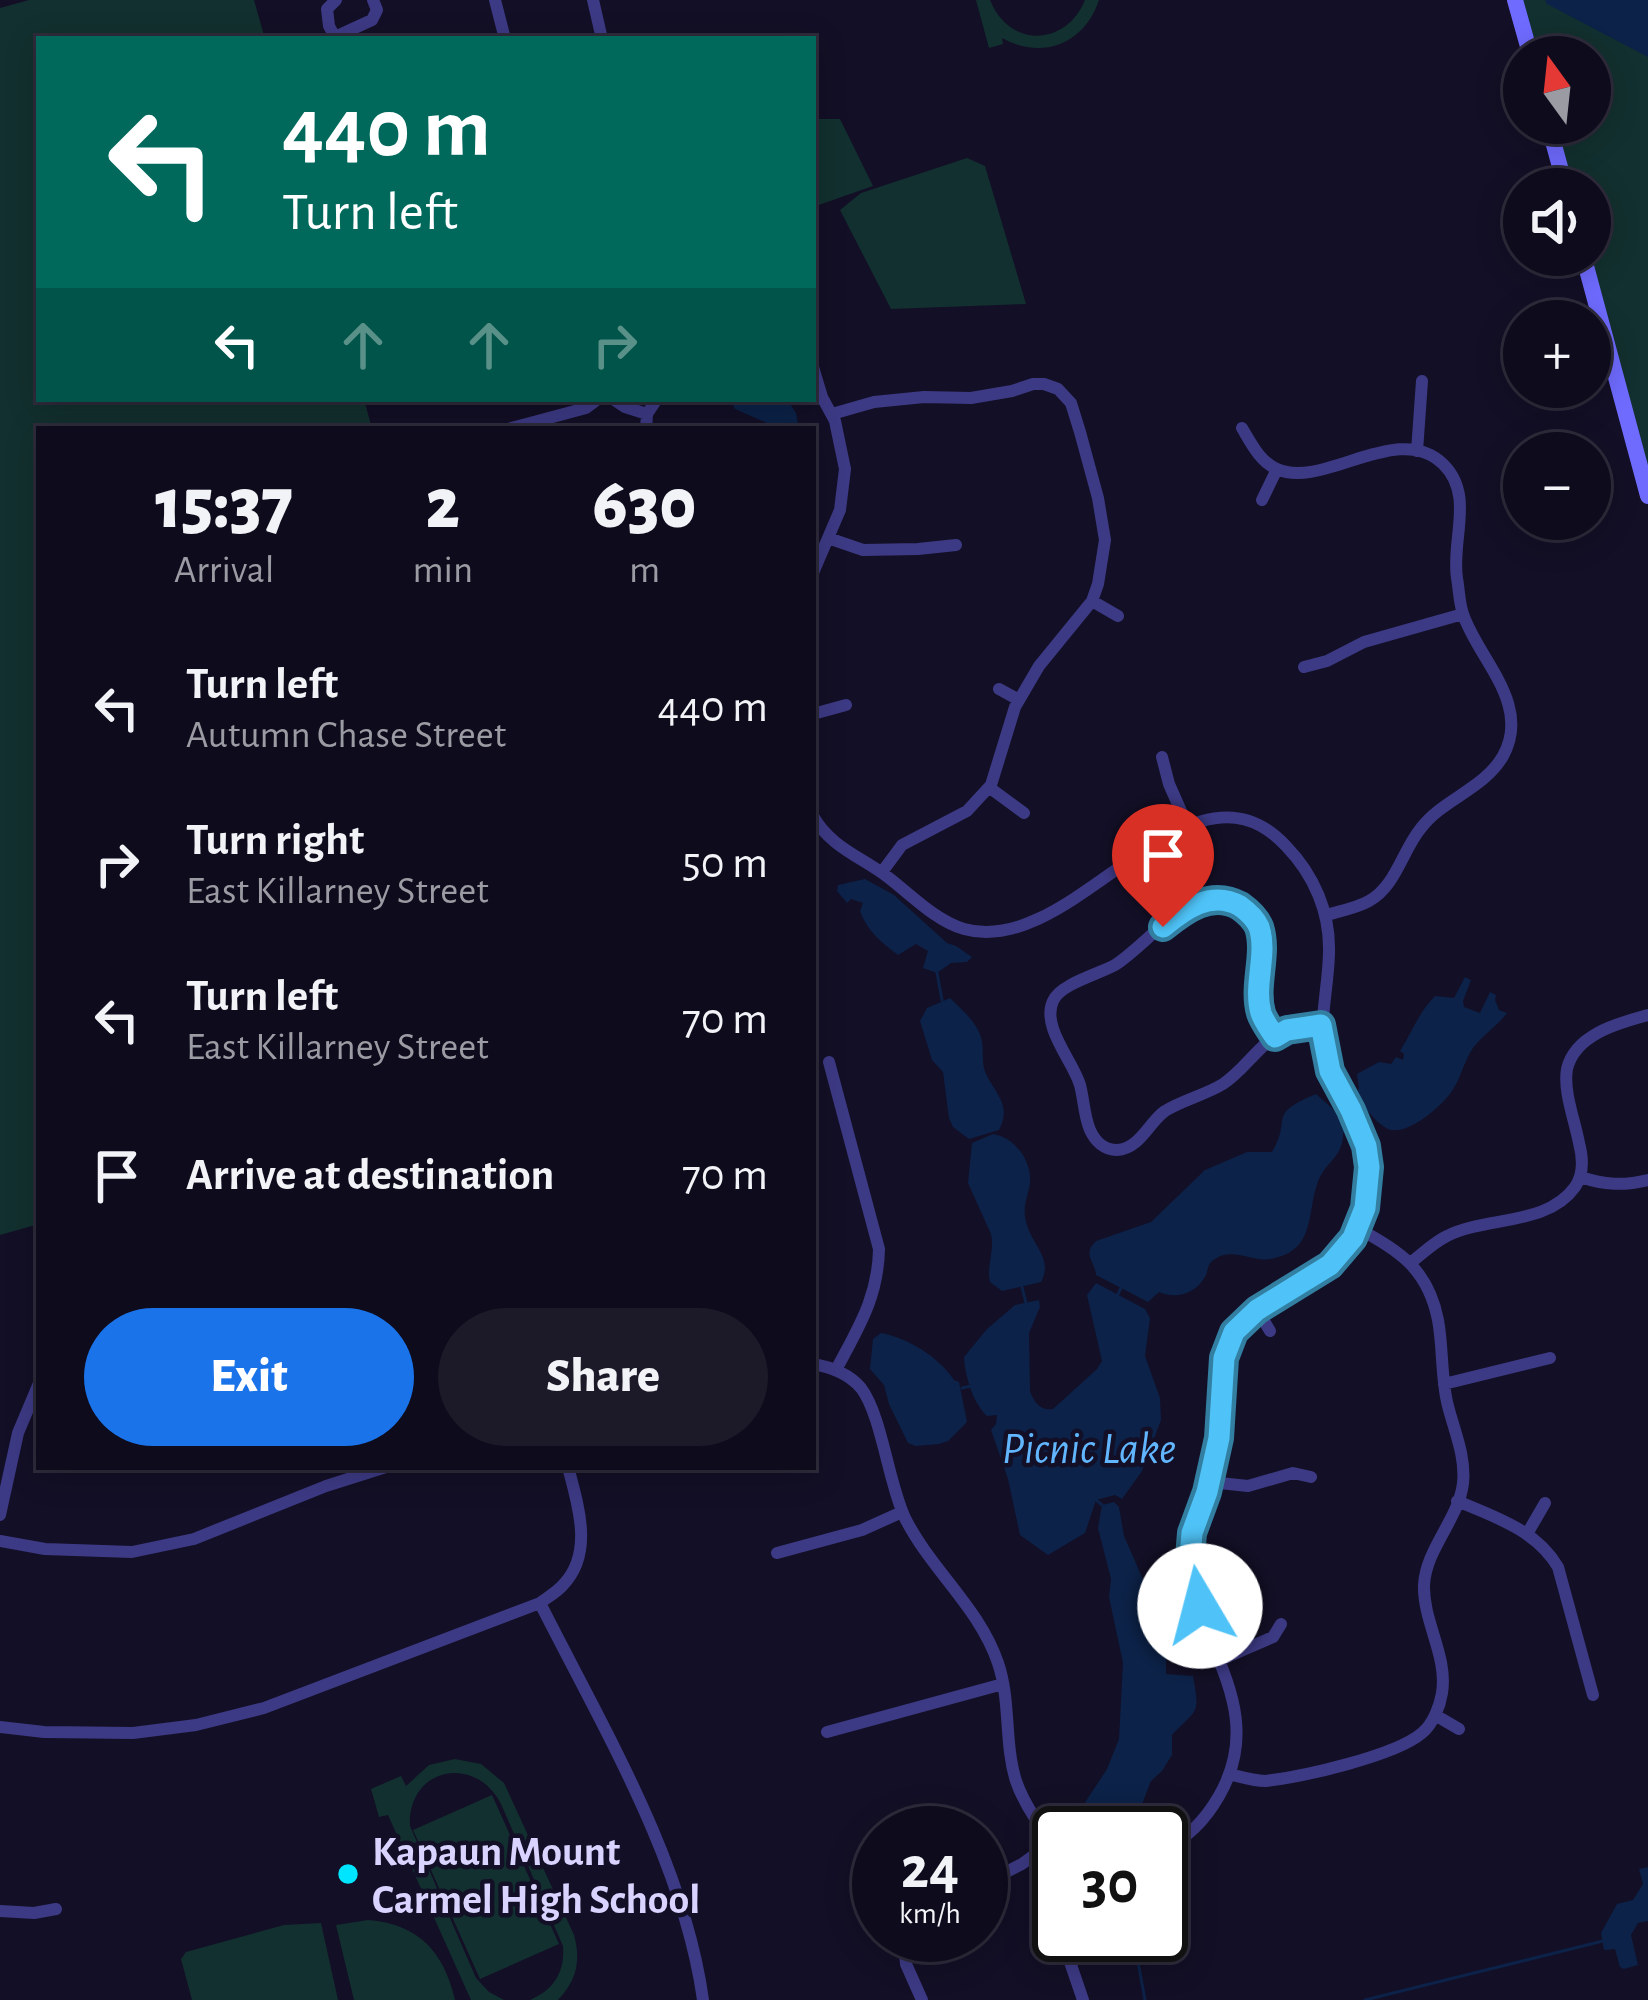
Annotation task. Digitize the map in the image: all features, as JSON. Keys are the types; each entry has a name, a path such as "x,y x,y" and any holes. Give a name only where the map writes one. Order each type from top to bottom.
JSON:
{"main road":[{"path":"1515,0 1525,36"},
{"path":"1589,276 1648,496"}],"street":[{"path":"334,36 327,9 336,0"},
{"path":"339,36 372,20 377,10 374,0"},
{"path":"495,0 504,36"},
{"path":"593,0 601,36"},
{"path":"1417,451 1422,381"},
{"path":"832,414 874,402 970,398 1033,384 1058,389 1071,403 1105,540 1093,602 1039,666 1019,700 990,788 967,811 902,845 882,872"},
{"path":"816,566 840,510 845,469 832,414 818,393"},
{"path":"519,426 594,402"},
{"path":"618,402 647,414"},
{"path":"646,426 655,402"},
{"path":"1242,428 1256,452 1277,469 1300,473 1390,451 1427,453 1442,463 1454,478 1461,502 1455,569 1463,614 1505,691 1510,725 1504,755 1483,780 1423,824 1388,886 1368,902 1326,915"},
{"path":"1262,500 1277,469"},
{"path":"829,538 863,550 956,545"},
{"path":"1093,602 1118,616"},
{"path":"1304,667 1328,661 1364,642 1463,614"},
{"path":"999,689 1019,700"},
{"path":"816,713 846,705"},
{"path":"1162,757 1188,827"},
{"path":"990,788 1024,813"},
{"path":"816,822 841,849 968,931 1029,924 1064,906 1138,854 1188,827 1225,815 1250,820 1270,831 1306,870 1318,891 1330,952 1321,1025 1326,1058 1363,1136 1369,1186 1353,1238 1330,1265 1257,1310 1234,1332 1224,1358 1219,1438 1192,1533 1189,1570 1235,1705 1237,1745 1211,1809 1188,1836"},
{"path":"1275,1037 1262,1017 1258,994 1262,955 1258,926 1249,912 1233,902 1210,898 1183,911 1115,964 1061,991 1052,1001 1055,1031 1079,1081 1090,1132 1111,1150 1126,1149 1162,1113 1225,1083 1275,1037 1287,1030 1321,1025"},
{"path":"1410,1263 1447,1236 1557,1206 1581,1177 1582,1155 1567,1068 1590,1037 1614,1024 1648,1015"},
{"path":"829,1062 879,1249 871,1303 836,1370"},
{"path":"1581,1177 1627,1185 1648,1180"},
{"path":"1229,1774 1262,1781 1397,1748 1426,1731 1442,1698 1444,1677 1424,1584 1429,1560 1463,1483 1460,1447 1444,1384 1438,1318 1424,1281 1404,1256 1357,1228"},
{"path":"1257,1310 1270,1331"},
{"path":"1444,1384 1550,1358"},
{"path":"816,1365 851,1378 862,1390 902,1512 987,1636 1003,1684 1016,1779 1032,1814"},
{"path":"0,1515 18,1433 36,1390"},
{"path":"0,1540 45,1549 132,1552 194,1539 377,1470"},
{"path":"0,1727 133,1733 196,1725 264,1708 541,1603 564,1584 578,1562 582,1537 569,1470"},
{"path":"1210,1482 1248,1486 1293,1473 1311,1477"},
{"path":"1457,1501 1511,1523 1548,1550 1558,1567 1593,1695"},
{"path":"1527,1534 1545,1503"},
{"path":"777,1553 862,1530 902,1512"},
{"path":"541,1603 661,1846 687,1921 703,2000"},
{"path":"1220,1660 1273,1637 1281,1624"},
{"path":"827,1732 1003,1684"},
{"path":"1435,1715 1459,1730"},
{"path":"0,1910 34,1913 56,1909"},
{"path":"905,1962 922,2000"},
{"path":"1070,1962 1083,2000"}],"green space":[{"path":"29,0 254,0 264,36 36,36 36,402 365,402 371,426 36,426 36,1225 0,1235 0,8"},
{"path":"976,0 990,0 1010,27 1038,36 1065,27 1085,0 1099,0 1084,27 1061,44 1032,48 1002,38 1003,44 989,48"},
{"path":"1517,0 1648,0 1648,490 1611,340 1611,300 1601,300 1595,276 1611,276 1611,168 1562,168 1555,144 1611,144 1611,36 1526,36"},
{"path":"816,119 840,119 873,186 816,206"},
{"path":"967,158 985,166 1026,304 891,309 840,210 861,193"},
{"path":"455,1759 481,1764 504,1783 574,1935 576,1969 558,2000 530,2000 556,1979 563,1946 490,1788 460,1773 431,1780 412,1806 410,1826 476,1978 504,2000 471,2000 388,1815 379,1817 371,1789 401,1776 406,1786 429,1765"},
{"path":"492,1795 559,1944 480,1979 413,1830"},
{"path":"368,1920 402,1927 426,1944 444,1968 455,2000 354,2000 336,1925"},
{"path":"321,1923 338,2000 192,2000 181,1959 186,1952 284,1925"}],"water":[{"path":"1545,0 1648,0 1648,57 1611,36"},
{"path":"732,402 789,402 798,426 768,426 735,409"},
{"path":"865,879 894,895 947,943 972,957 937,973 923,968 928,951 916,944 898,955 867,924 860,911 863,903 851,899 847,903 837,891 838,885"},
{"path":"1465,977 1471,980 1464,1007 1480,1013 1490,992 1496,995 1499,1010 1507,1013 1473,1048 1455,1086 1440,1104 1405,1129 1388,1129 1356,1094 1357,1074 1379,1062 1403,1060 1400,1051 1424,1009 1435,996 1454,998"},
{"path":"950,998 979,1031 985,1071 1003,1108 999,1130 969,1139 949,1118 943,1072 932,1060 920,1021 927,1008"},
{"path":"1316,1094 1345,1128 1339,1150 1320,1177 1308,1227 1296,1247 1270,1259 1222,1256 1211,1262 1192,1290 1179,1295 1159,1292 1148,1302 1096,1275 1090,1254 1096,1241 1151,1222 1205,1170 1247,1152 1272,1152 1285,1113"},
{"path":"993,1134 1014,1145 1025,1158 1030,1183 1025,1216 1045,1266 1041,1282 1002,1291 990,1282 991,1234 968,1183 972,1143"},
{"name":"Picnic Lake","path":"1096,1283 1145,1309 1150,1318 1145,1356 1160,1398 1161,1420 1142,1471 1122,1499 1115,1495 1096,1500 1085,1533 1048,1555 1020,1535 991,1430 997,1415 987,1416 978,1404 964,1357 1015,1305 1039,1300 1029,1333 1030,1391 1038,1405 1053,1409 1102,1361 1087,1295"},
{"path":"881,1333 922,1350 959,1382 967,1422 948,1441 908,1443 884,1385 870,1369 873,1339"},
{"path":"1114,1502 1119,1507 1124,1536 1162,1623 1166,1674 1193,1676 1196,1705 1172,1735 1172,1755 1151,1781 1141,1806 1080,1806 1107,1769 1119,1739 1123,1663 1098,1528 1102,1505"},
{"path":"1648,1867 1648,1921 1638,1923 1631,1935 1638,1965 1624,1969 1615,1949 1604,1950 1601,1933 1617,1904 1633,1900 1643,1884 1639,1869"}],"waterway":[{"path":"937,973 942,1000"},
{"path":"1022,1287 1026,1303"},
{"path":"1118,1294 1121,1288"},
{"path":"962,1388 971,1386"},
{"path":"1096,1500 1102,1505"},
{"path":"1365,2000 1603,1941"},
{"path":"1138,1962 1145,2000"}],"place":[{"name":"Kapaun Mount Carmel High School","path":"348,1874"}],"route":[{"path":"1163,927 1210,898 1233,902 1249,912 1258,926 1262,955 1258,994 1262,1017 1275,1037 1287,1030 1321,1025 1330,1071 1363,1136 1369,1167 1365,1208 1353,1238 1330,1265 1257,1310 1234,1332 1224,1358 1219,1438 1192,1533 1189,1570 1200,1606"}]}
